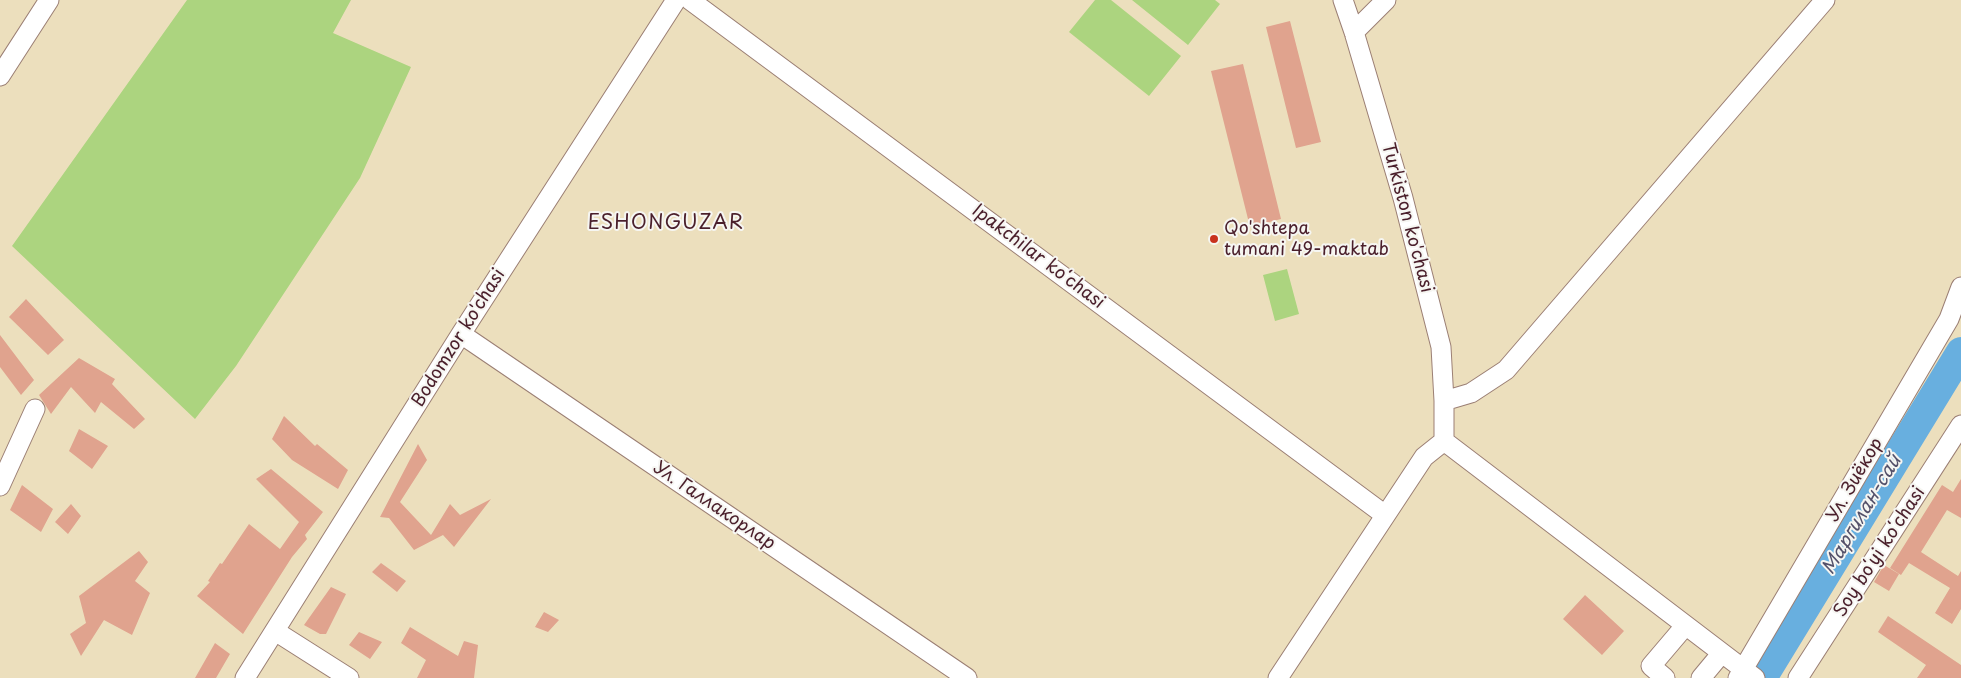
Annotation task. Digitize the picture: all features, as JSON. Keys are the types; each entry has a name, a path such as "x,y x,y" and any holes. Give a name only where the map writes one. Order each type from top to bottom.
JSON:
{"street":[{"path":"0,76 49,0"},
{"name":"Bodomzor ko'chasi","path":"245,678 461,334 676,0"},
{"name":"Ipakchilar koʻchasi","path":"690,0 1385,515"},
{"name":"Turkiston ko'chasi","path":"1343,0 1403,198 1441,347 1444,441"},
{"path":"1354,32 1386,0"},
{"path":"1444,401 1471,392 1506,370 1825,0"},
{"name":"Ул. Зиёкор","path":"1701,678 1738,669 1949,319 1961,286"},
{"name":"Ул. Галлакорлар","path":"461,334 967,678"},
{"path":"0,486 35,409"},
{"name":"Soy boʻyi koʻchasi","path":"1798,678 1961,425"},
{"path":"1278,678 1424,457 1444,441 1738,669"},
{"path":"1665,678 1651,666 1685,626"},
{"path":"275,631 349,678"}],"green space":[{"path":"187,0 351,0 333,33 411,67 360,178 236,366 195,419 12,246"},
{"path":"1095,0 1111,0 1181,56 1149,96 1069,32"},
{"path":"1132,0 1215,0 1220,4 1188,45"},
{"path":"1287,269 1299,314 1275,321 1263,275"}],"building":[{"path":"1290,21 1321,142 1296,148 1266,27"},
{"path":"1243,64 1281,219 1250,227 1211,71"},
{"path":"26,299 64,340 48,355 9,317"},
{"path":"0,335 34,380 21,395 0,367"},
{"path":"79,358 115,379 112,384 145,419 134,429 101,402 95,413 71,387 51,414 39,395"},
{"path":"284,416 315,446 317,444 348,470 338,489 292,460 272,439"},
{"path":"79,429 108,446 92,469 69,451"},
{"path":"418,444 427,460 400,502 431,535 450,504 460,515 491,499 454,547 443,535 414,550 389,518 380,517"},
{"path":"271,469 323,512 305,535 307,539 292,557 243,634 197,596 210,582 208,581 220,563 222,564 249,524 280,549 299,522 256,479"},
{"path":"1961,479 1961,518 1947,510 1921,552 1958,576 1961,571 1961,609 1952,624 1935,613 1950,588 1909,563 1901,575 1890,568 1942,485 1953,492"},
{"path":"22,485 53,509 41,532 10,510"},
{"path":"71,504 81,516 68,534 55,522"},
{"path":"139,551 148,562 135,581 150,593 132,635 104,620 81,656 70,634 86,623 79,596"},
{"path":"381,563 406,581 397,592 372,572"},
{"path":"1884,565 1899,574 1889,591 1874,582"},
{"path":"331,587 346,594 326,634 320,634 304,625"},
{"path":"1585,595 1624,631 1602,655 1563,619"},
{"path":"544,612 559,620 548,632 535,627"},
{"path":"1888,616 1961,665 1961,678 1917,678 1926,665 1878,632"},
{"path":"410,627 458,656 464,641 478,645 474,678 417,678 426,660 401,643"},
{"path":"359,632 382,642 370,659 349,645"},
{"path":"215,643 230,654 216,678 195,678"}],"waterway":[{"name":"Маргилан-сай","path":"1762,678 1961,352"}],"place":[{"name":"Qo'shtepa tumani 49-maktab","path":"1214,239"}],"district":[{"name":"ESHONGUZAR","path":"666,223"}]}
